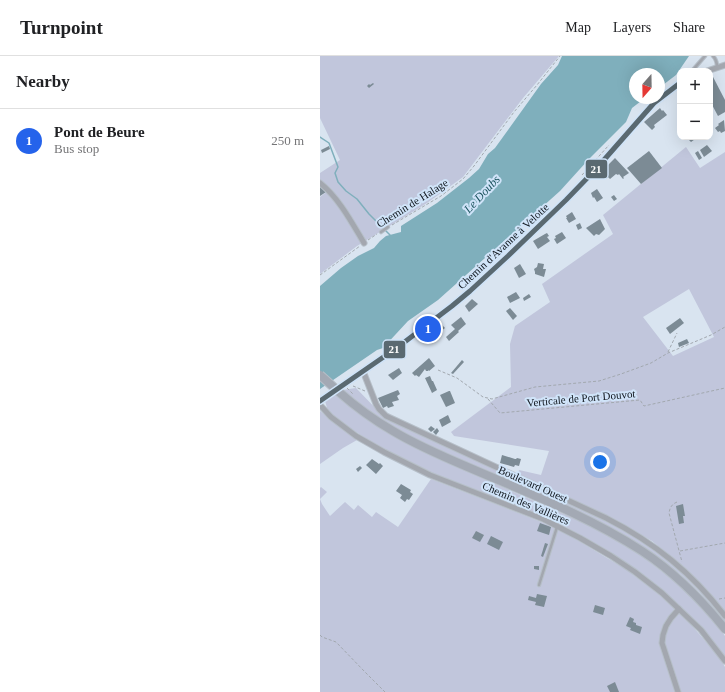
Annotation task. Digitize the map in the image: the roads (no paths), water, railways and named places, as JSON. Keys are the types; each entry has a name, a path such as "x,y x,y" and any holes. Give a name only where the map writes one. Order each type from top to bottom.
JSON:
{"main road":[{"name":"Boulevard Ouest","path":"320,375 367,414 414,443 583,518 629,543 660,564 687,586 704,603 725,629"}],"street":[{"path":"713,69 725,65"},
{"name":"Chemin d'Avanne à Velotte","path":"320,400 398,347 476,286 566,200 596,169 654,103 677,85"},
{"path":"320,183 344,210 364,242"},
{"name":"Chemin des Vallières","path":"363,371 379,409 391,418 620,525 651,544 680,566 725,616"},
{"name":"Chemin des Vallières","path":"320,405 331,417 356,436 384,452 430,475 543,519 611,556 662,593 701,630 725,661"},
{"path":"678,692 662,643 666,626 679,609"}],"lane":[{"path":"695,68 705,56"},
{"path":"713,56 716,62 716,68"},
{"name":"Chemin de Halage","path":"381,232 388,227"},
{"path":"539,585 558,526"}],"water":[{"name":"Le Doubs","path":"562,56 689,56 681,68 677,68 676,75 665,83 665,68 629,68 629,104 637,104 632,108 626,122 560,191 438,300 408,321 383,348 377,350 320,389 320,286 358,256 374,248 386,236 401,232 401,226 437,203 479,169 488,154 495,148 541,84 558,65"}],"waterway":[{"path":"320,137 329,143 338,167 335,173 338,182 346,191 357,199 369,214 390,235"}],"place":[{"name":"Pont de Beure","path":"428,329"}]}
